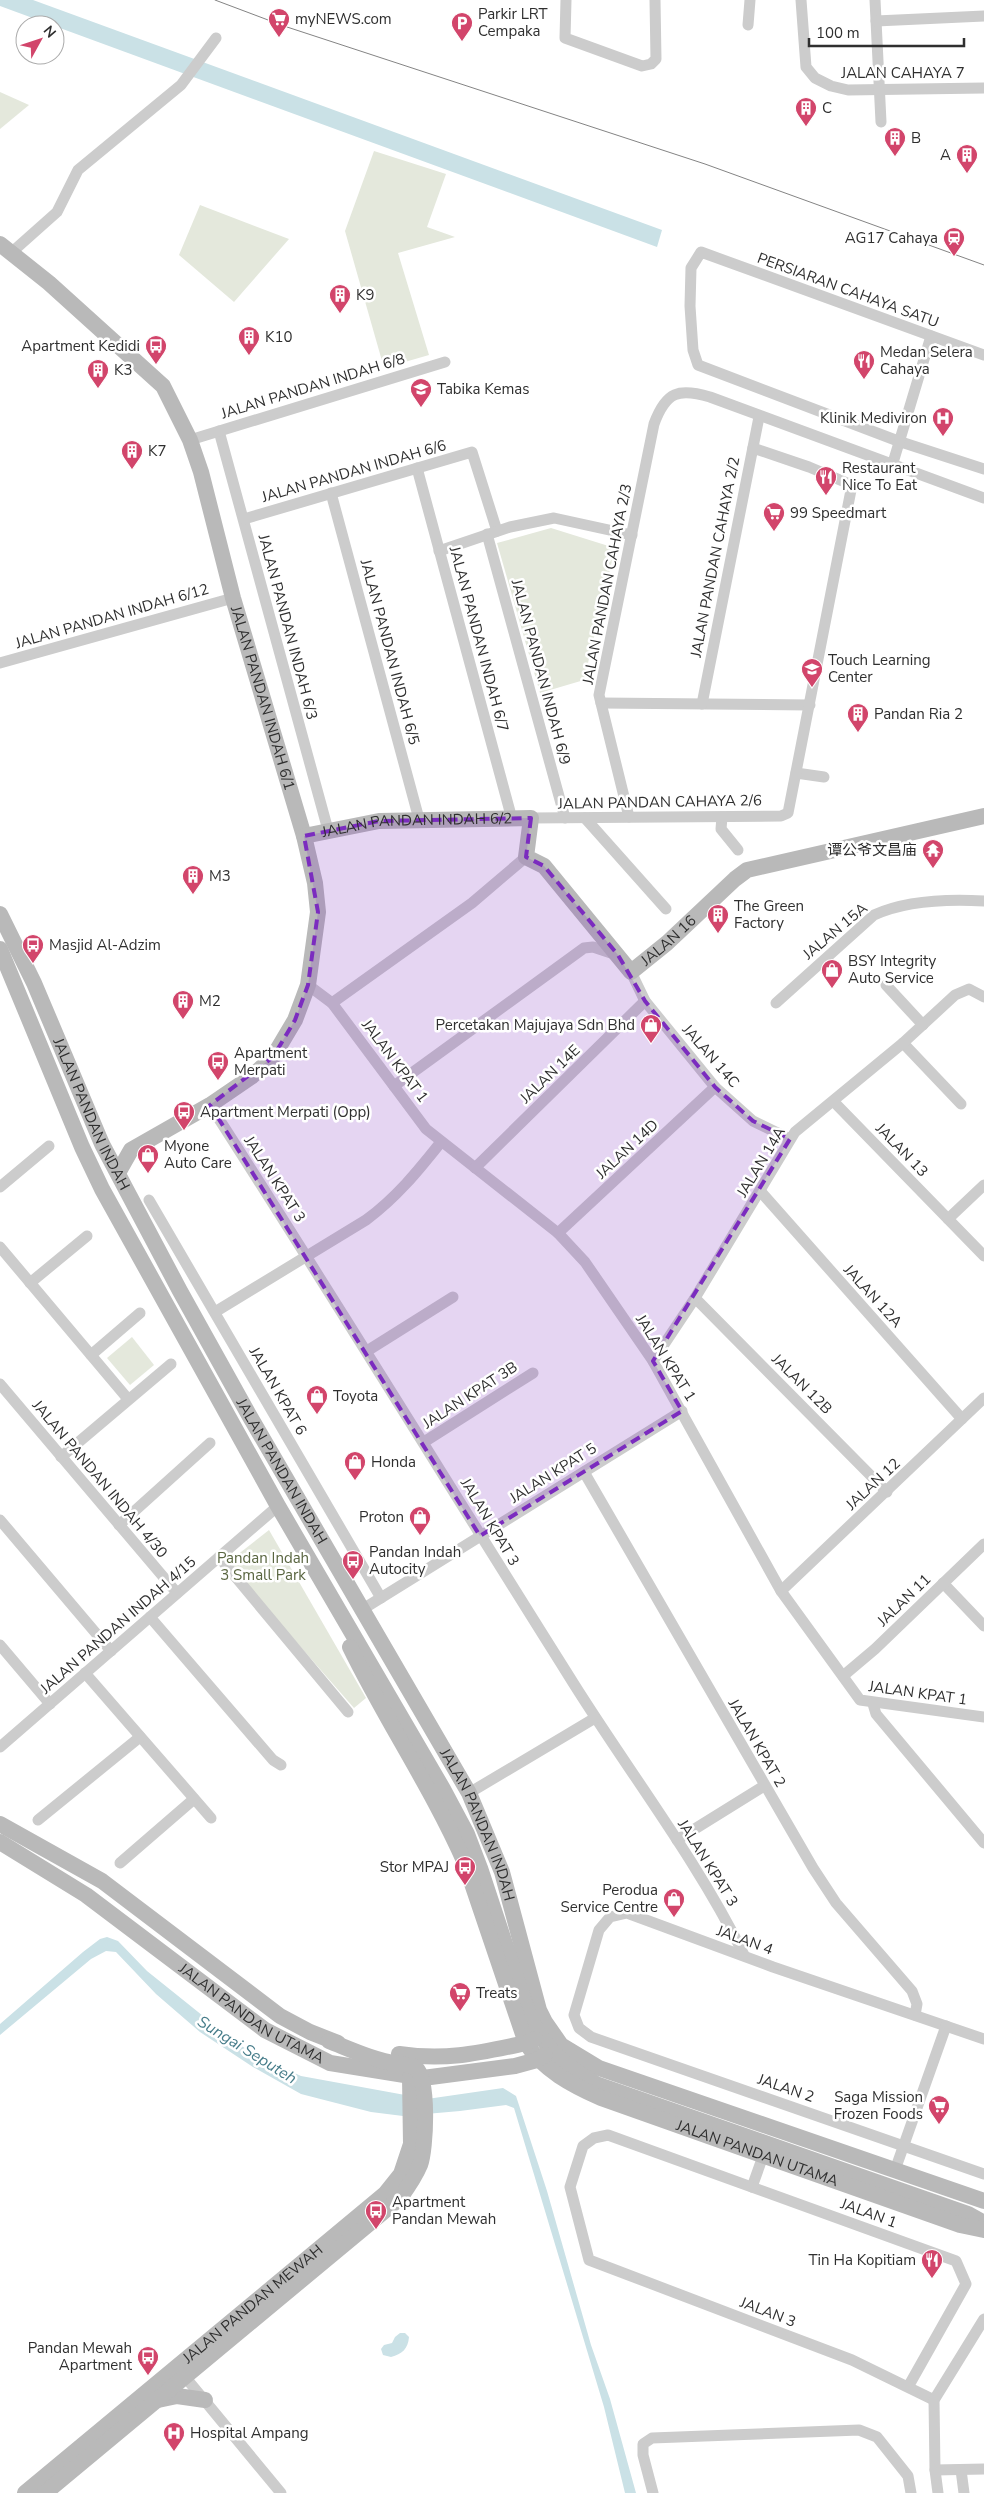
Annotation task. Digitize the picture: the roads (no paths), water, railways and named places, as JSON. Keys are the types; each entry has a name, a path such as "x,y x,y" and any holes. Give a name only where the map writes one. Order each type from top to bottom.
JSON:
{"main road":[{"name":"JALAN PANDAN INDAH 6/1","path":"6,248 163,386 190,440 233,598 304,836 315,883 318,912 308,985 295,1020 273,1058 251,1077 210,1105 131,1150"},
{"name":"JALAN 16","path":"631,972 667,943 735,878 747,870 984,816"},
{"name":"JALAN PANDAN INDAH 6/2","path":"304,836 379,821 532,818"},
{"path":"532,818 526,857 544,866 631,972"},
{"name":"JALAN PANDAN INDAH","path":"0,914 34,983 102,1144 249,1415 469,1793 502,1872 539,2010 550,2032"},
{"name":"JALAN PANDAN INDAH","path":"0,949 102,1189 278,1506 344,1616 344,1636 375,1699 432,1795 465,1863 526,2043"},
{"path":"102,1144 117,1150 131,1150 118,1173"},
{"path":"344,1616 467,1834 526,2006 536,2030 550,2049 568,2066 596,2084 968,2214 984,2223"},
{"name":"JALAN PANDAN UTAMA","path":"0,1824 102,1881 271,2010 329,2041 378,2061 419,2081"},
{"name":"JALAN PANDAN UTAMA","path":"0,1842 86,1894 271,2034 330,2063 419,2081 515,2066 537,2060 561,2045"},
{"path":"512,2006 525,2011 530,2008 536,1998"},
{"name":"JALAN PANDAN UTAMA","path":"419,2081 469,2056 526,2043 550,2032 561,2045 599,2068 984,2201"},
{"name":"JALAN PANDAN UTAMA","path":"526,2043 537,2060 562,2078 588,2092 960,2225 984,2230"},
{"path":"588,2092 583,2088 582,2074 591,2068 599,2068"},
{"name":"JALAN PANDAN MEWAH","path":"25,2493 400,2198 409,2186 420,2164 419,2081"},
{"name":"JALAN PANDAN MEWAH","path":"45,2493 156,2401 181,2372"},
{"path":"156,2401 177,2396 205,2400"}],"street":[{"path":"566,0 565,38 642,66 651,64 656,59 655,0"},
{"path":"748,25 750,0"},
{"name":"JALAN CAHAYA 7","path":"801,0 806,67 810,73 831,86 848,90 984,88"},
{"path":"875,0 881,122"},
{"path":"876,21 984,16"},
{"path":"6,248 57,212 78,170 172,93 216,38"},
{"name":"PERSIARAN CAHAYA SATU","path":"898,441 698,365 693,350 691,268 701,252 984,355"},
{"path":"892,466 931,336"},
{"name":"JALAN PANDAN INDAH 6/8","path":"190,440 445,362"},
{"name":"JALAN PANDAN CAHAYA 2/3","path":"629,817 600,695 654,424 659,411 678,393 690,391 759,416"},
{"path":"759,416 984,498"},
{"name":"JALAN PANDAN CAHAYA 2/2","path":"702,704 759,416"},
{"name":"JALAN PANDAN INDAH 6/3","path":"219,431 328,830"},
{"path":"898,441 984,470"},
{"path":"753,448 817,470 852,485 796,773 824,777"},
{"name":"JALAN PANDAN INDAH 6/6","path":"244,519 472,452 492,533"},
{"name":"JALAN PANDAN INDAH 6/7","path":"417,468 512,818"},
{"name":"JALAN PANDAN INDAH 6/5","path":"331,493 419,819"},
{"path":"439,551 492,533 554,518 632,535"},
{"name":"JALAN PANDAN INDAH 6/9","path":"492,533 565,818"},
{"name":"JALAN PANDAN INDAH 6/12","path":"0,663 233,598"},
{"path":"602,703 810,705"},
{"name":"JALAN PANDAN CAHAYA 2/6","path":"532,818 781,816 788,813 796,773"},
{"path":"722,817 721,829 738,850"},
{"path":"585,818 666,909"},
{"path":"332,1003 472,903 526,857"},
{"name":"JALAN 15A","path":"776,1003 874,915 890,908 931,902 984,901"},
{"name":"JALAN 16","path":"394,1086 584,948 603,949 618,955"},
{"name":"JALAN 14C","path":"631,972 645,1002 715,1086 753,1121 790,1140"},
{"name":"JALAN KPAT 1","path":"308,985 332,1003 426,1129 558,1232 585,1262 652,1360 781,1591 860,1700 873,1704 984,1717"},
{"path":"886,985 924,1025"},
{"name":"JALAN 14A","path":"652,1360 695,1298 761,1192 790,1140 800,1127 834,1102 903,1044 955,995 969,988 984,997"},
{"name":"JALAN 14E","path":"475,1168 645,1002"},
{"path":"903,1044 961,1104"},
{"name":"JALAN 14D","path":"558,1232 715,1086"},
{"name":"JALAN 13","path":"834,1102 984,1256"},
{"name":"JALAN KPAT 3","path":"210,1105 367,1351 480,1536 595,1718 677,1840 731,1929 744,1955"},
{"path":"214,1312 384,1207 407,1185 441,1142"},
{"path":"0,1187 49,1146"},
{"path":"948,1219 984,1185"},
{"name":"JALAN 12A","path":"761,1192 962,1419"},
{"name":"JALAN KPAT 6","path":"149,1200 381,1598"},
{"path":"30,1283 87,1236"},
{"path":"0,1247 128,1399"},
{"path":"367,1351 453,1297"},
{"name":"JALAN 12B","path":"695,1298 887,1492"},
{"path":"91,1355 140,1313"},
{"path":"61,1456 171,1364"},
{"name":"JALAN KPAT 3B","path":"424,1442 533,1373"},
{"name":"JALAN PANDAN INDAH 4/30","path":"0,1384 177,1593"},
{"name":"JALAN 12","path":"781,1591 984,1398"},
{"name":"JALAN KPAT 5","path":"363,1609 682,1411"},
{"path":"119,1524 210,1443"},
{"name":"JALAN KPAT 2","path":"584,1472 764,1786 836,1903 912,1991 917,2004 915,2015"},
{"name":"JALAN PANDAN INDAH 4/15","path":"0,1747 278,1506"},
{"path":"0,1520 111,1651"},
{"name":"JALAN 11","path":"842,1676 875,1649 984,1544"},
{"path":"219,1557 348,1712"},
{"path":"943,1583 984,1626"},
{"path":"150,1617 272,1760 281,1765"},
{"path":"0,1645 50,1704"},
{"path":"85,1673 211,1818"},
{"path":"873,1704 876,1714 984,1843"},
{"path":"469,1793 595,1718"},
{"path":"38,1820 140,1738"},
{"path":"677,1840 764,1786"},
{"path":"120,1863 194,1799"},
{"name":"JALAN 4","path":"579,2028 574,2015 599,1930 610,1917 619,1913 627,1914 984,2039"},
{"path":"895,2170 946,2026"},
{"name":"JALAN 2","path":"579,2028 591,2037 984,2174"},
{"name":"JALAN 1","path":"589,2260 570,2187 583,2146 594,2138 608,2135 956,2261 966,2284 908,2387"},
{"path":"752,2187 763,2156"},
{"name":"JALAN 3","path":"589,2260 852,2360 934,2400"},
{"path":"938,2493 935,2470 934,2400 984,2319"},
{"path":"181,2372 281,2493"},
{"path":"653,2493 643,2455 643,2444 652,2438 859,2430 877,2438 908,2476 911,2493"},
{"path":"935,2470 984,2469"},
{"path":"961,2470 964,2493"}],"water":[{"path":"0,0 33,0 662,230 657,247 65,30 65,15 25,15 0,6"},
{"name":"Sungai Seputeh","path":"107,1937 118,1941 147,1971 233,2040 252,2053 301,2076 427,2099 503,2088 516,2096 547,2191 591,2345 610,2399 636,2493 625,2493 604,2407 514,2108 506,2105 403,2116 371,2112 301,2094 253,2067 200,2032 156,1994 116,1952 106,1951 91,1959 0,2035 0,2024 83,1952 100,1939"},
{"path":"400,2333 405,2333 409,2337 406,2348 395,2356 383,2355 381,2349 384,2345 392,2343"}],"tram line":[{"path":"215,0 284,26 705,164 984,265"}],"place":[{"name":"myNEWS.com","path":"279,38"},
{"name":"Parkir LRT Cempaka","path":"462,42"},
{"name":"C","path":"806,127"},
{"name":"B","path":"895,157"},
{"name":"A","path":"967,174"},
{"name":"AG17 Cahaya","path":"954,257"},
{"name":"K9","path":"340,314"},
{"name":"K10","path":"249,356"},
{"name":"Apartment Kedidi","path":"156,365"},
{"name":"Medan Selera Cahaya","path":"864,380"},
{"name":"K3","path":"98,389"},
{"name":"Tabika Kemas","path":"421,408"},
{"name":"Klinik Mediviron","path":"943,437"},
{"name":"K7","path":"132,470"},
{"name":"Restaurant Nice To Eat","path":"826,496"},
{"name":"99 Speedmart","path":"774,532"},
{"name":"Touch Learning Center","path":"812,688"},
{"name":"Pandan Ria 2","path":"858,733"},
{"name":"谭公爷文昌庙","path":"933,869"},
{"name":"M3","path":"193,895"},
{"name":"The Green Factory","path":"718,934"},
{"name":"Masjid Al-Adzim","path":"33,964"},
{"name":"BSY Integrity Auto Service","path":"832,989"},
{"name":"M2","path":"183,1020"},
{"name":"Percetakan Majujaya Sdn Bhd","path":"651,1044"},
{"name":"Apartment Merpati","path":"218,1081"},
{"name":"Apartment Merpati (Opp)","path":"184,1131"},
{"name":"Myone Auto Care","path":"148,1174"},
{"name":"Toyota","path":"317,1415"},
{"name":"Honda","path":"355,1481"},
{"name":"Proton","path":"420,1536"},
{"name":"Pandan Indah Autocity","path":"353,1580"},
{"name":"Stor MPAJ","path":"465,1886"},
{"name":"Perodua Service Centre","path":"674,1918"},
{"name":"Treats","path":"460,2012"},
{"name":"Saga Mission Frozen Foods","path":"939,2125"},
{"name":"Apartment Pandan Mewah","path":"376,2230"},
{"name":"Tin Ha Kopitiam","path":"932,2279"},
{"name":"Pandan Mewah Apartment","path":"148,2376"},
{"name":"Hospital Ampang","path":"174,2452"}],"park label":[{"name":"Pandan Indah 3 Small Park","path":"263,1566"}]}
